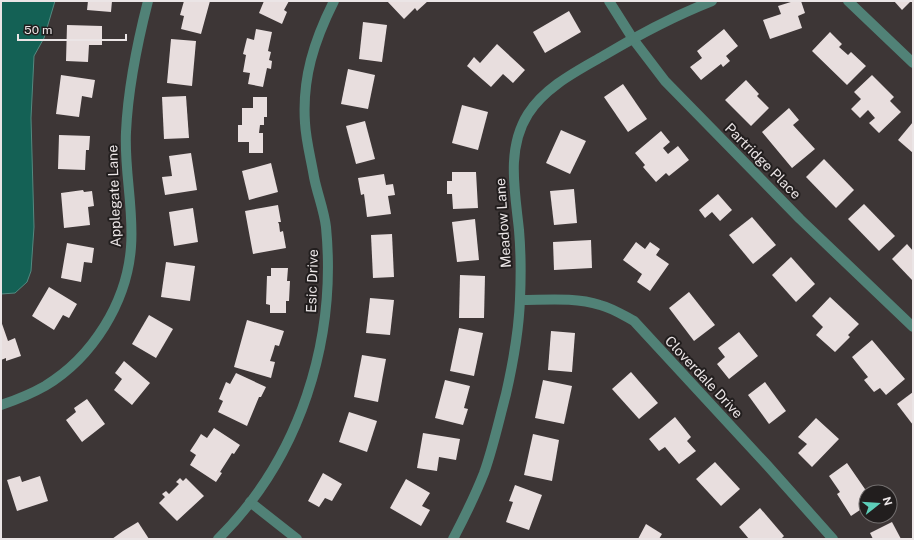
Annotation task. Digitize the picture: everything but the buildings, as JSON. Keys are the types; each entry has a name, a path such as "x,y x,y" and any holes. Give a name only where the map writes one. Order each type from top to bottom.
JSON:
{"street":[{"name":"Applegate Lane","path":"1,405 20,399 46,385 75,362 96,338 110,316 121,292 127,273 131,247 131,222 126,170 126,132 130,91 139,36 148,1"},
{"name":"Esic Drive","path":"218,539 250,502 278,460 295,427 309,392 316,369 322,338 327,294 328,262 326,225 316,186 305,123 305,97 308,71 314,46 323,22 334,1"},
{"name":"Partridge Place","path":"609,1 633,39 665,81 800,219 913,327"},
{"name":"Meadow Lane","path":"453,539 484,473 510,376 515,346 520,300 521,257 513,163 516,143 520,130 528,114 538,101 551,89 587,65 633,39 712,1"},
{"path":"848,1 913,63"},
{"name":"Cloverdale Drive","path":"520,300 581,301 601,305 621,313 634,321 833,539"},
{"path":"250,502 297,539"}],"shaded area":[{"path":"1,1 55,1 44,38 34,56 31,118 34,227 31,271 27,282 15,293 1,294"}]}
